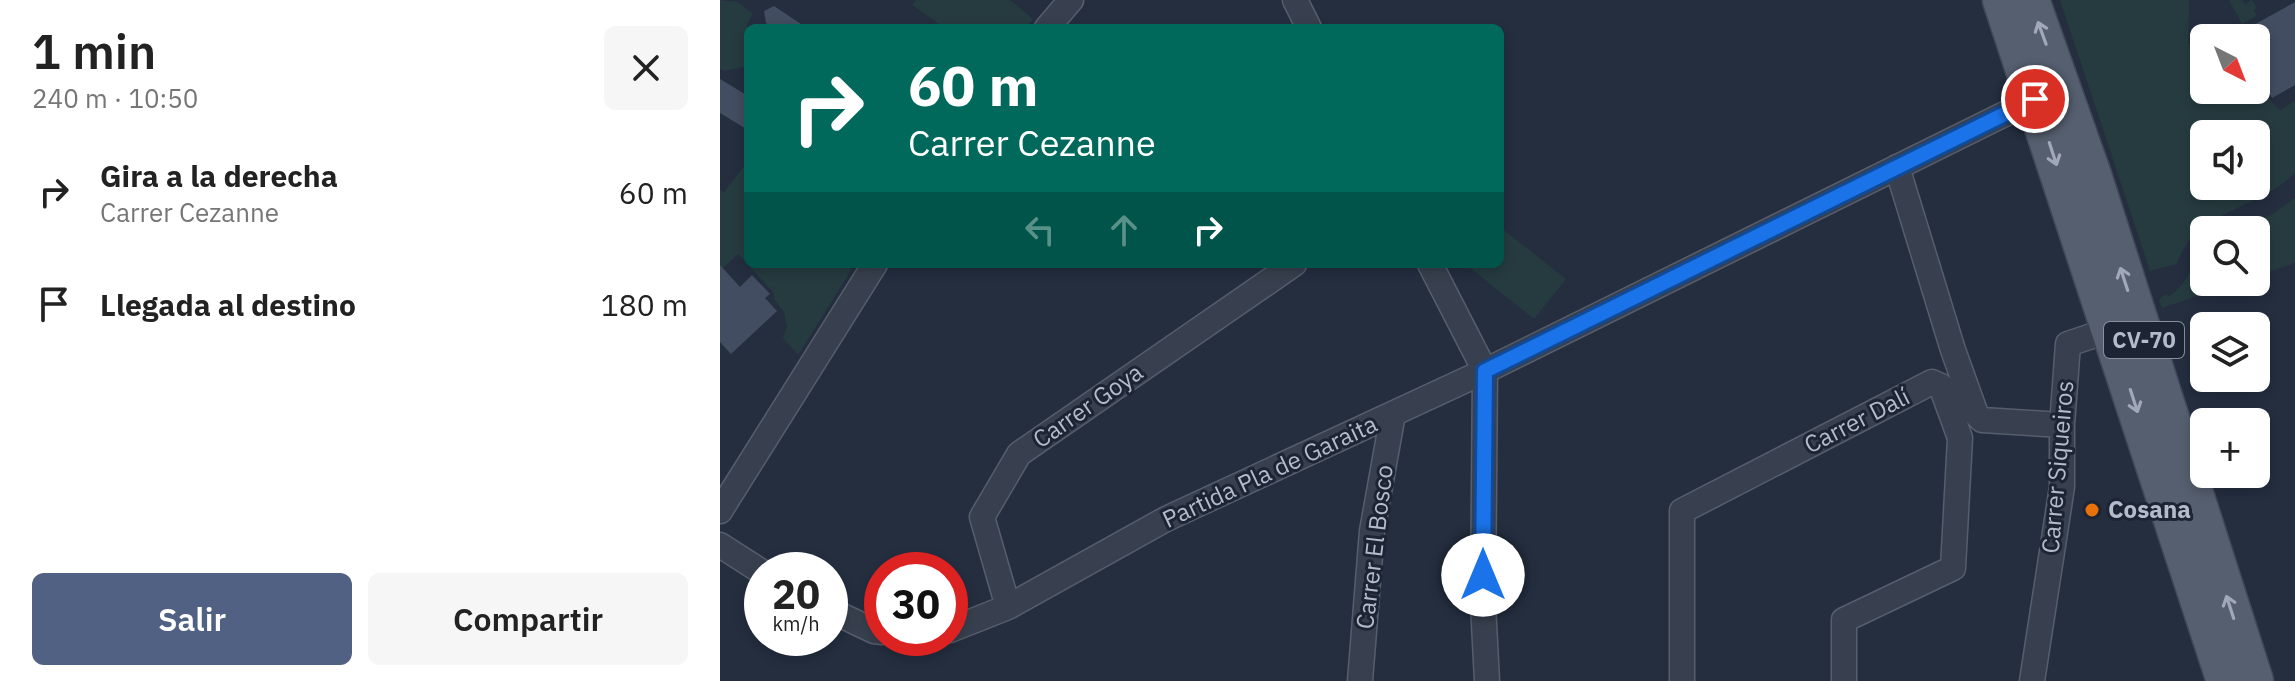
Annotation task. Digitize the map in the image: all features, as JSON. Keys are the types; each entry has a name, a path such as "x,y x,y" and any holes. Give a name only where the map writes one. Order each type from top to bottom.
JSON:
{"main road":[{"name":"CV-70","path":"2002,0 2226,681"},
{"name":"CV-70","path":"2030,0 2092,175 2254,681"}],"street":[{"path":"1050,24 1071,0"},
{"path":"1295,0 1307,24"},
{"name":"Partida Pla de Garaita","path":"968,623 1008,607 1166,519 1485,371 2035,99"},
{"path":"1897,167 1953,350 1976,414 1982,420 2062,425"},
{"path":"720,511 872,268"},
{"name":"Carrer Goya","path":"1008,607 982,517 1019,454 1288,268"},
{"path":"1432,268 1485,371 1483,604 1487,681"},
{"name":"Carrer Siqueiros","path":"2032,681 2062,487 2062,425 2068,344 2110,330"},
{"name":"Carrer Dalí","path":"1682,681 1682,511 1932,382 1941,386 1960,438 1953,568 1844,620 1844,681"},
{"name":"Carrer El Bosco","path":"1360,681 1372,531 1393,414"},
{"path":"720,545 744,560"}],"green space":[{"path":"720,0 738,2 753,14 744,24 744,67 720,69"},
{"path":"916,0 1010,0 1033,19 1029,24 939,24 912,5"},
{"path":"2060,0 2189,0 2190,104 2270,104 2270,100 2280,110 2295,101 2295,173 2270,191 2270,120 2190,120 2190,200 2252,200 2221,216 2190,216 2190,241 2176,264 2150,271"},
{"path":"2229,0 2242,0 2245,4 2252,0 2257,8 2254,10 2257,16 2242,24"},
{"path":"744,166 744,261 738,254 720,271 720,190 724,192"},
{"path":"2295,198 2295,263 2270,271 2268,216"},
{"path":"1504,230 1566,279 1534,319 1470,268 1504,268"},
{"path":"751,268 852,269 798,355 783,338 787,327 784,312 774,299 773,292"},
{"path":"2189,274 2190,296 2198,296 2162,308 2159,300 2181,286"}],"building":[{"path":"2295,2 2295,85 2272,98 2270,24 2255,24"},
{"path":"774,6 801,24 767,24 764,11"},
{"path":"720,79 744,94 744,128 720,113"},
{"path":"720,265 740,287 752,275 770,294 765,298 777,311 731,354 720,342"}],"place":[{"name":"Cosana","path":"2092,510"}],"route":[{"path":"1483,575 1485,371 2035,99"}]}
